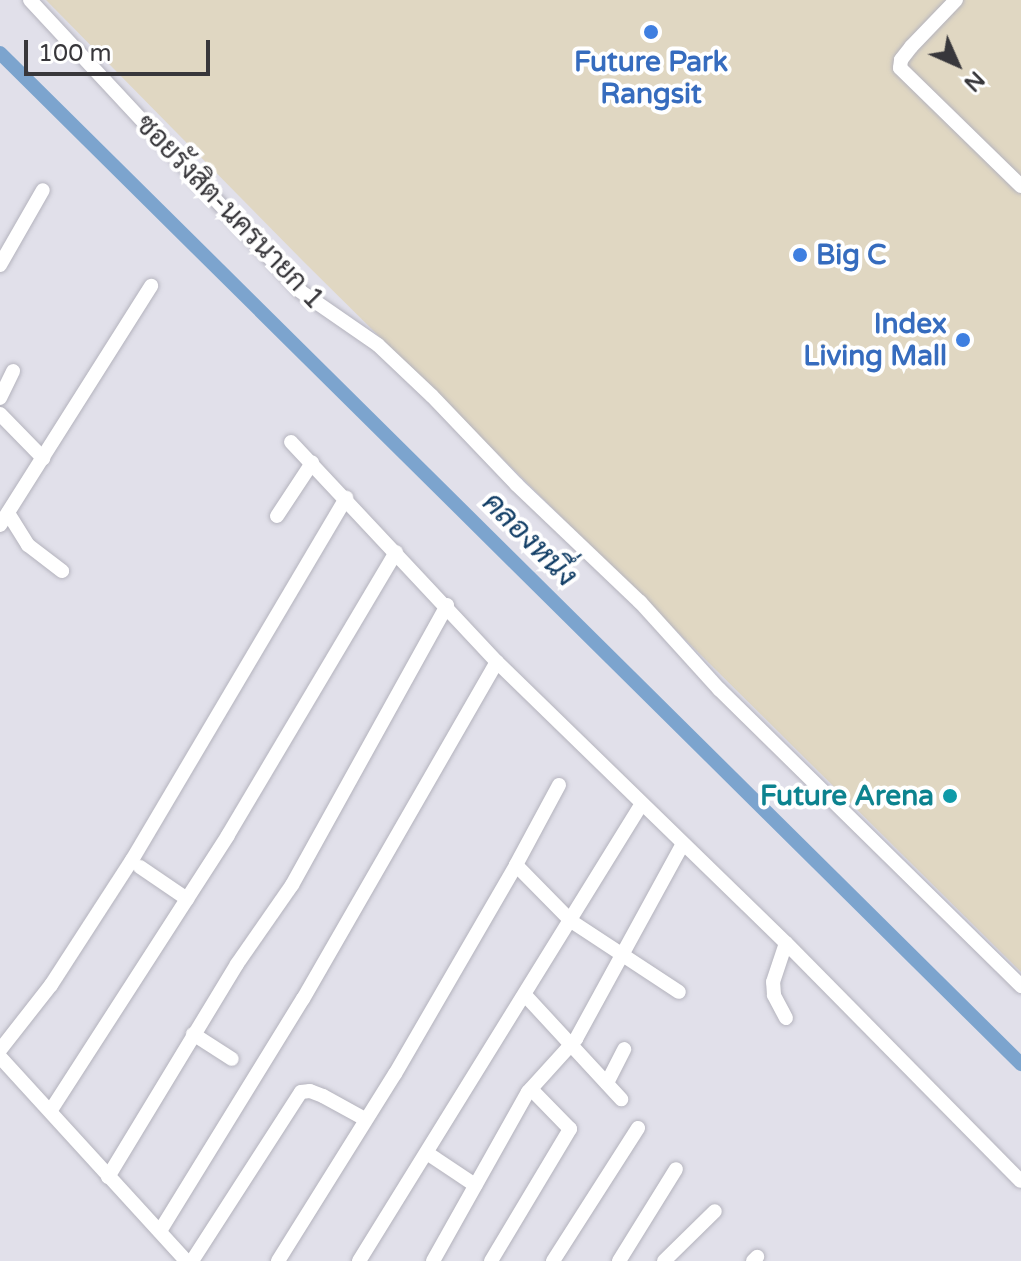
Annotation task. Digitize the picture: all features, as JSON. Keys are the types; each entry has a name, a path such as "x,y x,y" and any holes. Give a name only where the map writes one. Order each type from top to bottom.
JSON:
{"street":[{"name":"ซอยรังสิต-นครนายก 1","path":"30,0 300,291 378,345 432,396 517,485 640,602 719,689 1021,986"},
{"path":"956,0 911,47 901,60 900,68 1021,186"},
{"path":"0,265 43,190"},
{"path":"62,571 28,545 4,519 151,286"},
{"path":"0,398 13,371"},
{"path":"0,414 43,458"},
{"path":"291,442 447,605 497,662 786,943 1021,1181"},
{"path":"277,516 312,463"},
{"path":"0,1050 51,985 132,860 346,498"},
{"path":"51,1110 187,899 396,552"},
{"path":"108,1177 193,1034 292,885 447,605"},
{"path":"160,1231 303,999 497,662"},
{"path":"278,1261 516,865 559,785"},
{"path":"359,1261 641,805"},
{"path":"433,1261 531,1089 570,1047 682,845"},
{"path":"516,865 571,921 679,992"},
{"path":"140,867 187,899"},
{"path":"786,943 773,982 774,995 786,1018"},
{"path":"525,995 621,1099"},
{"path":"193,1034 232,1059"},
{"path":"607,1083 624,1049"},
{"path":"0,1057 186,1261"},
{"path":"491,1261 570,1129 531,1089"},
{"path":"192,1261 301,1092 310,1091 323,1096 365,1119"},
{"path":"553,1261 638,1128"},
{"path":"427,1153 475,1185"},
{"path":"619,1261 676,1169"},
{"path":"664,1261 715,1211"}],"shaded area":[{"path":"46,0 1021,0 1021,972 304,262"}],"waterway":[{"name":"คลองหนึ่ง","path":"0,53 1021,1064"}],"place":[{"name":"Future Park Rangsit","path":"651,32"},
{"name":"Big C","path":"800,255"},
{"name":"Index Living Mall","path":"963,340"},
{"name":"Future Arena","path":"950,796"}]}
